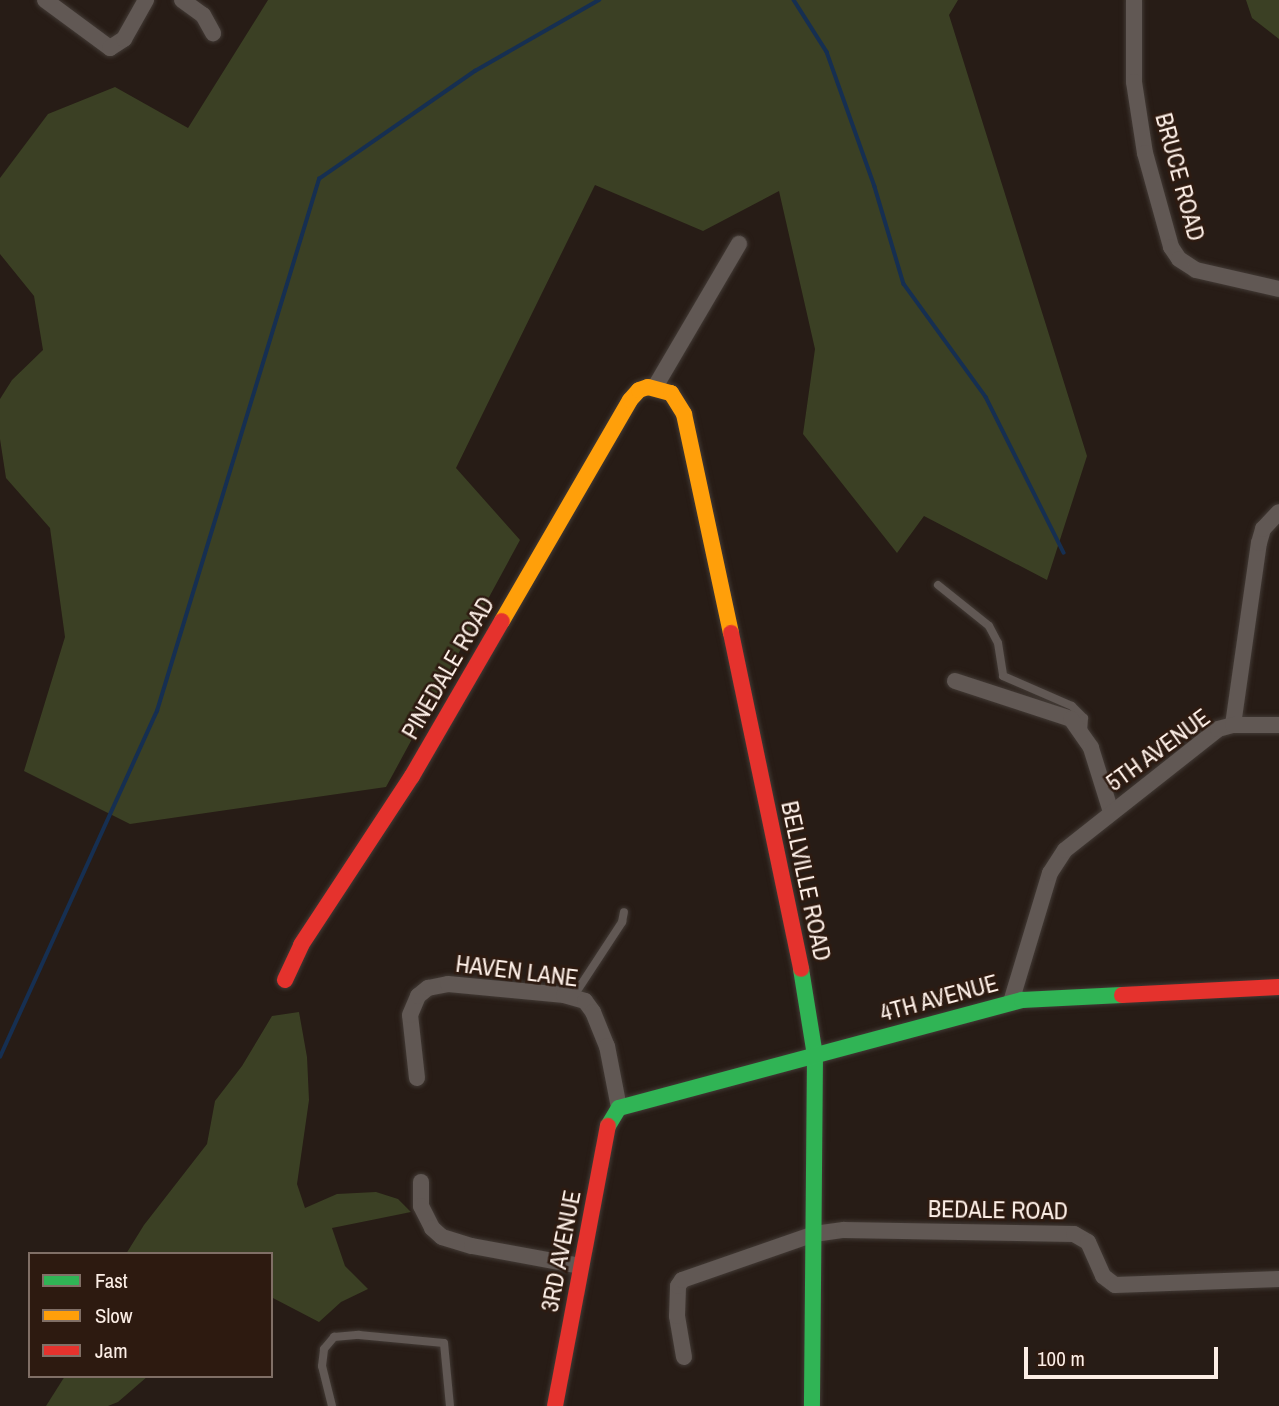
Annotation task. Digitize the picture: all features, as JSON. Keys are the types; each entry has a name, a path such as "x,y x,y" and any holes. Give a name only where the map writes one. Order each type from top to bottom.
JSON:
{"street":[{"path":"45,0 96,41 110,48 124,39 146,0"},
{"path":"182,0 203,15 213,33"},
{"name":"BRUCE ROAD","path":"1134,0 1134,82 1145,153 1171,247 1179,259 1196,270 1279,289"},
{"path":"655,387 739,244"},
{"name":"PINEDALE ROAD","path":"285,980 301,945 412,776 623,410 639,390 655,387"},
{"name":"BELLVILLE ROAD","path":"655,387 663,389 677,401 691,441 801,965 815,1055 812,1406"},
{"name":"5TH AVENUE","path":"1011,1002 1052,868 1074,841 1212,733 1233,725 1257,552 1263,529 1279,512"},
{"path":"955,681 1062,714 1083,732 1091,748 1111,812"},
{"path":"1233,725 1279,725"},
{"name":"HAVEN LANE","path":"417,1078 410,1015 418,996 428,988 440,984 478,986 573,997 589,1004 604,1036 619,1108"},
{"name":"4TH AVENUE","path":"619,1108 1011,1002 1052,996 1279,987"},
{"name":"3RD AVENUE","path":"555,1406 607,1127 619,1108"},
{"path":"421,1182 421,1206 432,1228 442,1237 472,1246 581,1266"},
{"name":"BEDALE ROAD","path":"684,1357 678,1324 678,1286 682,1280 814,1234 844,1230 1074,1234 1088,1241 1103,1276 1115,1285 1279,1279"}],"lane":[{"path":"938,585 976,612 989,626 998,643 1003,676 1072,706 1084,718 1083,732"},
{"path":"573,997 622,922 624,912"},
{"path":"331,1406 323,1366 324,1349 329,1339 359,1335 440,1342 446,1346 450,1406"}],"green space":[{"path":"268,0 958,0 949,15 1087,456 1047,580 924,516 897,553 803,434 815,349 779,191 703,231 595,185 456,468 520,540 386,787 130,824 24,771 65,637 50,528 6,478 0,439 0,399 12,380 43,350 34,296 0,254 0,178 48,114 115,87 188,128"},
{"path":"1246,0 1279,0 1279,39 1252,18"},
{"path":"299,1012 307,1057 309,1100 297,1184 305,1208 337,1194 376,1192 398,1199 411,1212 332,1228 345,1266 368,1289 341,1302 319,1322 273,1298 273,1252 127,1252 144,1225 207,1144 215,1101 242,1066 272,1016"},
{"path":"64,1378 146,1378 118,1402 108,1406 46,1406"}],"waterway":[{"path":"0,1057 157,711 319,179 475,71 599,0"},
{"path":"794,0 827,52 875,187 904,284 986,397 1064,553"}],"traffic: fast":[{"path":"801,969 815,1055 812,1406"},
{"path":"608,1126 619,1108 1022,1000 1122,995"}],"traffic: slow":[{"path":"502,621 630,400 639,390 648,387 671,393 684,414 731,633"}],"traffic: jam":[{"path":"285,980 301,945 412,776 502,621"},
{"path":"731,633 801,969"},
{"path":"1122,995 1279,987"},
{"path":"555,1406 608,1126"}]}
